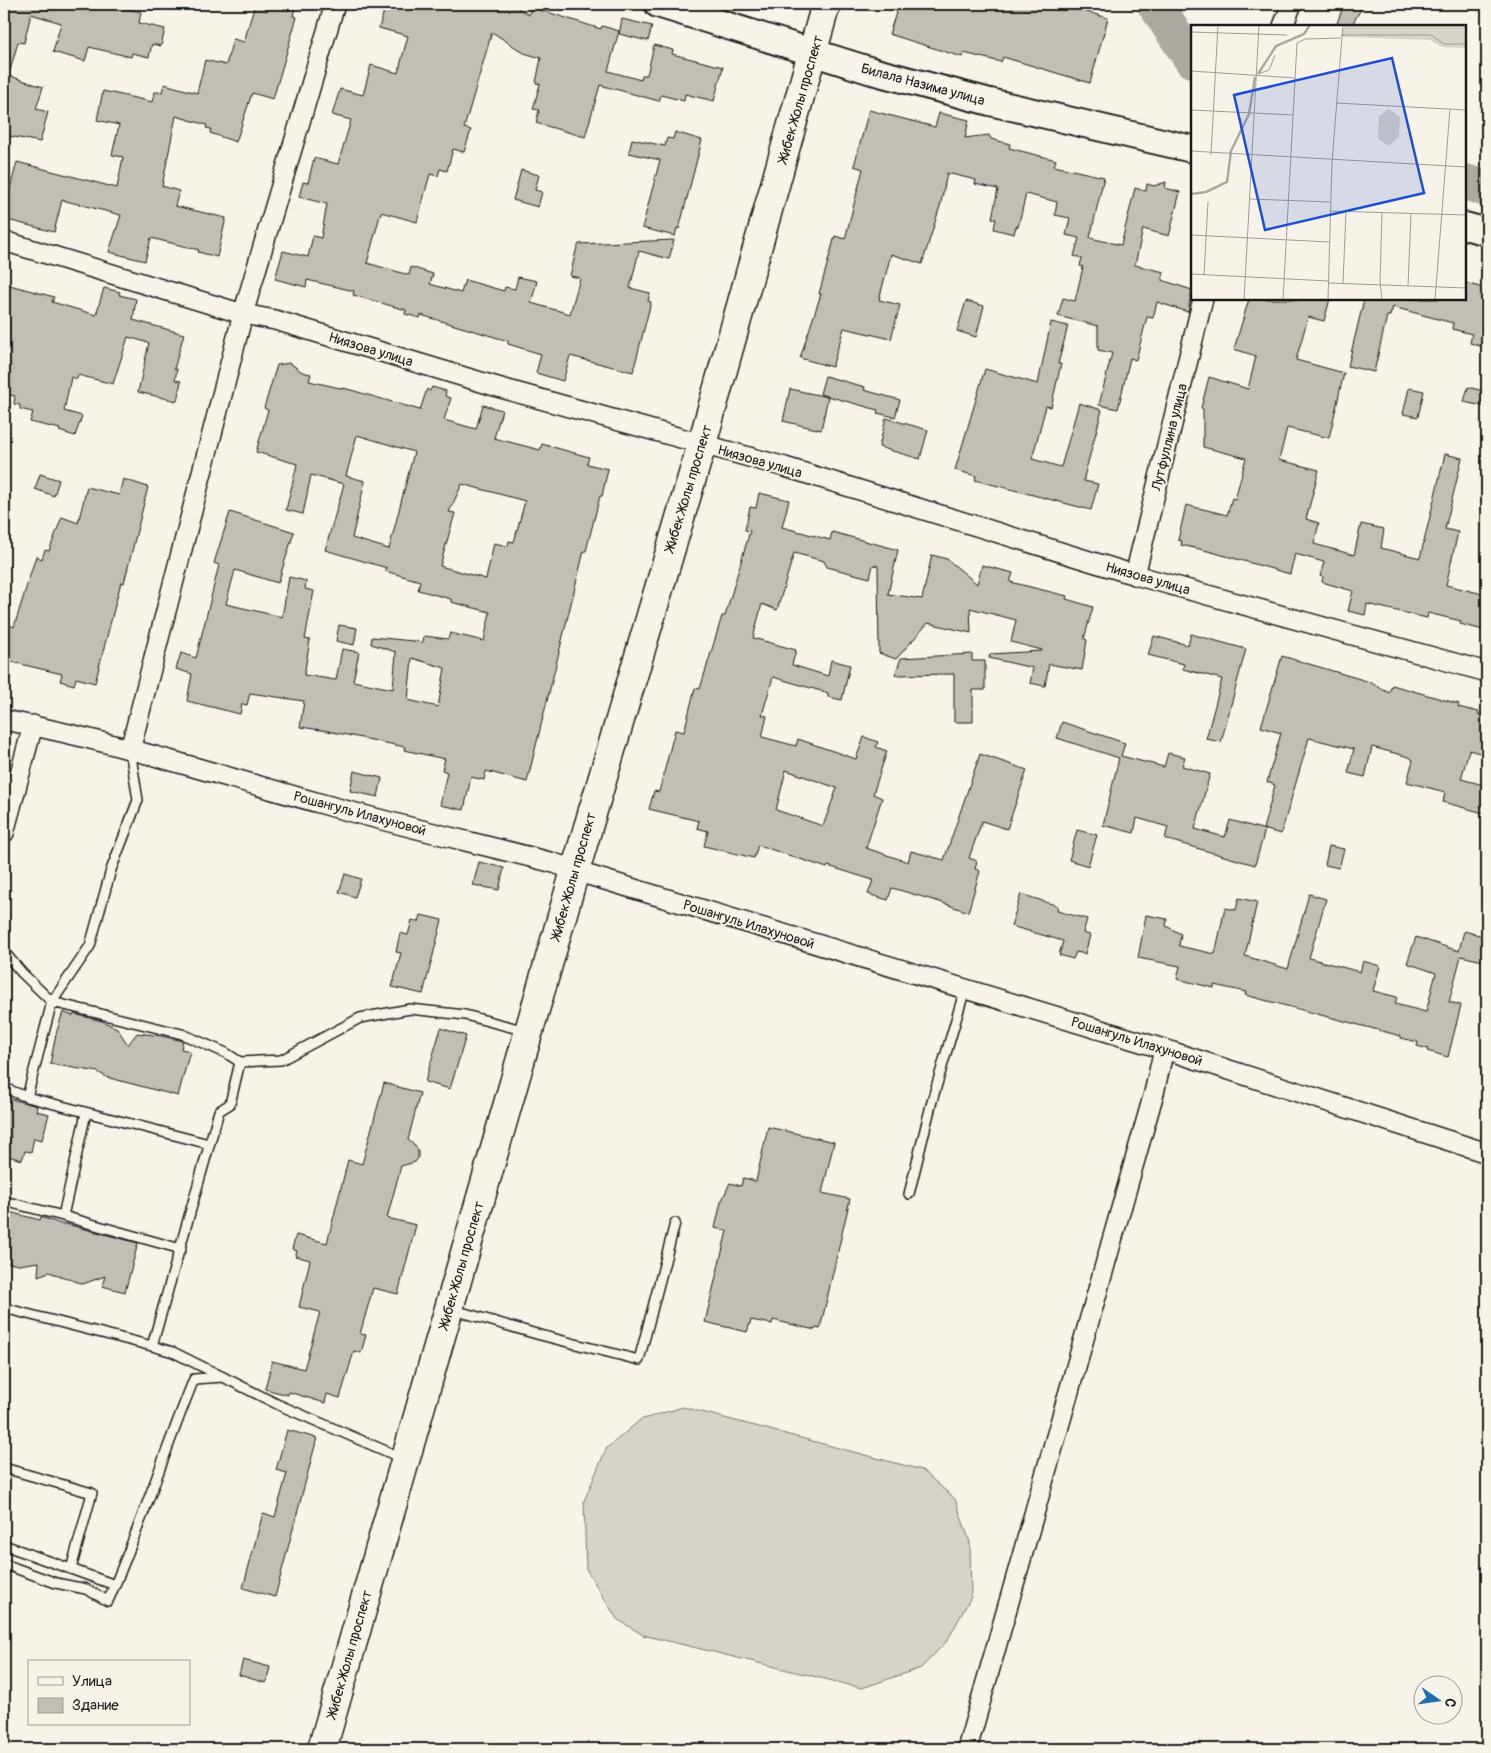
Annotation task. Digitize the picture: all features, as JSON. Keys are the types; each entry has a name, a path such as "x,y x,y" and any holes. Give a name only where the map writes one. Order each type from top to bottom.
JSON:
{"highway":[{"name":"Жибек Жолы проспект","path":"322,1749 528,1032 702,444 826,4"}],"street":[{"path":"130,750 243,314 335,4"},
{"name":"Билала Назима улица","path":"658,4 872,71 990,102 1191,149"},
{"path":"1284,25 1292,4"},
{"path":"1466,226 1487,232"},
{"name":"Ниязова улица","path":"4,241 243,314 275,320 501,388 785,467 1135,575 1487,672"},
{"name":"Лутфуллина улица","path":"1135,575 1203,300"},
{"name":"Рошангуль Илахуновой","path":"4,720 33,725 130,750 341,809 554,863 575,871 1164,1049 1487,1153"},
{"path":"4,834 33,725"},
{"path":"967,1749 1154,1093 1164,1049"}],"lane":[{"path":"27,1097 52,1002 90,946 111,870 138,800 130,750"},
{"path":"4,952 22,973 52,1002 182,1034 226,1053 240,1062 281,1060 360,1018 410,1009 465,1015 528,1032"},
{"path":"909,1194 932,1101 964,989"},
{"path":"152,1346 219,1111 230,1104 240,1062"},
{"path":"4,1088 27,1097 209,1144"},
{"path":"63,1216 86,1112"},
{"path":"4,1201 181,1249"},
{"path":"448,1308 540,1335 639,1360 675,1223"},
{"path":"4,1308 173,1352 279,1405 404,1459"},
{"path":"4,1564 56,1583 86,1589 108,1601 130,1553 168,1444 194,1379 224,1377"},
{"path":"4,1468 92,1493 71,1569"},
{"path":"4,1545 115,1585"}],"shaded area":[{"path":"683,1407 922,1470 955,1499 970,1542 971,1597 947,1641 921,1668 862,1688 643,1635 617,1619 586,1569 584,1501 606,1449 640,1420"}],"building":[{"path":"4,4 68,4 84,8 85,4 107,4 141,12 139,23 165,29 161,46 152,44 149,57 132,53 131,57 89,47 85,61 53,52 61,23 31,14 24,43 18,42 9,74 4,74"},
{"path":"255,4 296,4 293,16 297,17 273,99 252,93 236,142 210,133 211,129 206,128 207,125 176,116 162,186 179,191 175,206 226,218 217,257 198,252 199,250 151,238 145,261 109,252 121,215 62,200 54,232 4,219 4,191 9,192 17,162 117,188 123,157 112,155 119,125 97,120 103,91 153,102 155,92 162,92 164,84 197,93 205,60 226,65 233,39 244,42"},
{"path":"386,4 512,4 529,15 531,7 601,29 602,26 619,31 608,71 641,80 642,75 647,75 654,45 673,50 672,54 723,67 714,101 685,94 684,101 661,95 659,101 600,85 585,137 536,123 539,110 533,109 540,84 536,83 541,58 524,53 492,32 464,128 471,130 464,152 453,149 447,171 440,169 438,176 430,174 417,222 381,212 367,263 409,275 411,267 433,274 430,284 461,293 465,280 504,291 505,287 515,289 518,277 537,281 531,303 570,314 580,278 570,276 579,244 674,240 669,259 639,251 630,288 650,293 648,301 651,302 633,372 570,356 563,381 536,373 541,354 508,344 508,341 421,315 420,318 405,314 406,310 353,295 354,291 307,280 306,287 275,279 283,251 308,257 313,236 321,238 327,204 299,197 303,182 308,183 314,158 338,164 351,120 332,115 340,89 363,95 371,65 398,73 408,36 379,28"},
{"path":"899,4 1059,4 1108,18 1090,83 1003,57 1001,62 964,53 962,57 889,34"},
{"path":"1344,4 1364,4 1352,25 1336,25"},
{"path":"622,19 652,26 648,41 619,34"},
{"path":"4,74 43,87 36,109 48,112 40,142 4,135"},
{"path":"869,110 935,127 939,113 969,120 965,138 989,135 991,139 1010,144 1009,148 1056,160 1054,166 1104,177 1090,238 1121,245 1135,188 1146,191 1147,184 1154,186 1166,182 1165,188 1180,192 1169,236 1143,229 1135,265 1164,272 1162,280 1191,290 1188,312 1157,302 1153,318 1147,317 1136,360 1130,358 1118,409 1099,405 1112,353 1098,350 1098,326 1058,316 1063,298 1075,301 1083,267 1080,266 1082,258 1074,256 1079,238 1066,235 1070,218 1055,215 1057,202 1026,194 1018,227 1016,226 1014,234 994,229 996,219 992,218 998,189 975,184 976,180 947,173 941,203 922,264 891,254 879,300 900,305 891,339 844,328 832,367 800,358 821,294 819,294 835,236 845,239 863,169 854,166"},
{"path":"675,132 702,140 679,229 677,228 675,236 642,228 660,160 629,153 632,139 665,146 667,138 673,139"},
{"path":"521,170 539,175 535,190 542,192 538,207 513,200"},
{"path":"1466,283 1487,289 1487,348 1470,343 1472,334 1452,329 1453,323 1393,307 1390,316 1387,316 1374,372 1348,366 1364,300 1466,300"},
{"path":"6,284 54,297 52,302 96,315 104,288 120,292 119,295 136,299 133,320 184,334 174,369 177,369 175,380 181,381 177,401 138,392 149,343 128,337 113,384 78,375 77,379 71,377 64,411 82,416 75,436 59,431 60,429 30,422 33,412 20,409 20,405 14,404 15,396 4,394 4,293"},
{"path":"1249,300 1330,300 1324,321 1308,317 1296,360 1344,373 1329,438 1287,428 1279,460 1319,470 1306,519 1319,523 1314,544 1354,555 1361,524 1384,529 1381,548 1420,558 1445,454 1462,458 1445,529 1458,532 1446,585 1487,595 1487,631 1460,624 1461,621 1428,613 1427,618 1367,604 1365,615 1348,611 1353,591 1322,582 1323,577 1320,576 1324,562 1295,554 1290,574 1181,545 1182,541 1178,540 1186,505 1227,515 1232,498 1235,499 1246,458 1203,447 1203,409 1201,408 1209,377 1248,389 1256,356 1234,349"},
{"path":"966,301 984,306 976,337 957,331"},
{"path":"1051,322 1068,326 1058,364 1061,364 1051,407 1046,406 1032,459 1061,467 1079,403 1102,410 1084,477 1084,481 1098,484 1091,510 975,480 976,476 955,470 985,369 1038,384"},
{"path":"290,363 302,372 311,374 309,381 344,388 420,410 427,389 430,391 432,387 446,391 445,396 451,398 444,420 476,429 483,405 502,410 494,438 540,450 542,444 589,457 587,464 608,469 586,551 584,551 527,782 486,771 484,780 471,777 464,810 440,805 447,772 442,770 445,759 404,750 405,747 300,727 304,701 250,693 247,705 242,704 240,714 187,701 192,674 176,669 181,653 196,658 219,565 214,563 230,512 294,532 278,583 235,570 226,604 282,617 289,577 306,581 305,589 314,591 305,639 310,640 304,675 336,680 342,649 359,652 353,681 393,689 396,652 371,644 372,637 423,642 424,636 448,639 450,633 484,641 490,612 451,602 451,599 418,590 420,581 385,571 387,568 325,550 344,484 311,475 303,514 286,510 297,464 256,452 268,410 264,408 277,365","holes":["357,435 414,452 389,549 352,538 365,481 346,476","462,484 525,501 514,542 509,541 508,546 494,543 486,579 440,566 455,513 449,512","412,658 445,668 438,707 408,700"]},
{"path":"825,376 865,387 864,390 900,400 895,417 877,413 878,410 820,394"},
{"path":"1468,387 1487,392 1487,407 1464,402"},
{"path":"1409,388 1424,391 1418,417 1403,414"},
{"path":"790,389 828,397 821,430 783,421"},
{"path":"886,418 928,430 920,459 879,447"},
{"path":"40,474 59,480 54,496 35,489"},
{"path":"123,479 148,487 124,583 121,582 95,683 76,678 74,685 60,681 62,674 4,660 4,623 14,627 36,556 42,559 45,550 49,551 62,517 78,523 87,487 119,495"},
{"path":"759,493 789,500 782,527 830,540 832,532 898,550 888,594 922,599 932,555 947,559 977,584 982,565 1013,573 1010,582 1067,596 1066,599 1093,607 1084,639 1087,640 1082,670 1049,664 1045,686 1030,683 1033,668 989,658 990,654 1042,651 1011,642 1016,620 970,608 971,633 928,623 896,659 879,653 878,566 873,565 870,578 827,567 824,561 794,553 777,610 762,604 753,638 796,650 792,665 828,676 831,660 850,665 842,700 828,697 828,693 773,677 762,715 767,716 762,737 796,746 798,739 856,759 864,737 878,742 876,747 887,751 873,794 882,798 866,848 908,862 911,851 944,860 980,754 1027,770 1007,829 982,821 969,858 977,861 975,869 980,871 968,912 892,888 888,900 868,894 873,880 828,866 827,868 758,845 754,858 704,846 708,831 697,828 699,821 649,809 654,791 659,792 675,730 684,732 695,688 700,689 722,616 725,616 750,531 745,530 750,507 756,508","holes":["786,770 837,788 823,826 776,810"]},
{"path":"339,625 357,628 354,645 336,641"},
{"path":"1191,634 1246,649 1221,742 1206,739 1222,679 1183,669 1184,664 1148,655 1154,636 1188,645"},
{"path":"972,654 972,661 985,661 985,690 973,690 973,722 954,722 954,674 895,675 901,658"},
{"path":"1282,656 1370,682 1389,693 1392,685 1459,704 1458,707 1479,712 1478,714 1487,717 1487,755 1469,750 1461,779 1487,786 1487,814 1443,802 1445,792 1407,782 1413,760 1409,757 1372,747 1365,777 1348,773 1354,749 1309,738 1281,834 1263,829 1275,785 1267,782 1281,733 1261,727"},
{"path":"1062,722 1125,743 1121,756 1164,767 1168,753 1185,757 1182,766 1210,774 1195,829 1225,837 1230,820 1265,830 1255,865 1165,839 1168,827 1137,818 1134,833 1103,825 1119,758 1057,738"},
{"path":"354,771 382,778 378,797 350,791"},
{"path":"1077,830 1097,835 1088,866 1069,860"},
{"path":"1329,846 1344,849 1339,868 1325,865"},
{"path":"479,862 504,868 499,890 473,885"},
{"path":"345,874 361,879 355,897 339,892"},
{"path":"1021,894 1058,906 1057,911 1087,919 1083,933 1090,935 1085,954 1076,952 1073,959 1059,955 1063,941 1011,926"},
{"path":"1309,894 1326,899 1309,958 1360,972 1363,961 1380,966 1373,991 1397,997 1395,1004 1426,1012 1436,973 1407,963 1416,937 1459,951 1464,931 1487,937 1487,962 1461,956 1449,1002 1461,1005 1448,1057 1427,1051 1428,1049 1417,1046 1418,1042 1401,1038 1401,1036 1245,995 1246,992 1214,985 1214,988 1177,979 1180,966 1138,958 1146,915 1167,919 1166,926 1181,934 1179,946 1215,954 1225,908 1236,910 1239,898 1257,902 1245,956 1288,969"},
{"path":"421,915 442,920 423,994 392,987 401,953 396,952 400,933 408,935 412,920 419,922"},
{"path":"63,1012 73,1016 74,1014 102,1021 117,1028 128,1045 137,1033 183,1041 181,1049 190,1051 178,1096 106,1077 98,1072 50,1064"},
{"path":"441,1028 466,1036 450,1089 425,1082"},
{"path":"384,1083 420,1093 408,1140 418,1150 418,1158 415,1162 401,1166 387,1218 416,1225 398,1294 373,1288 360,1334 366,1335 361,1353 354,1351 340,1398 327,1394 325,1403 289,1392 288,1395 265,1389 272,1361 304,1369 320,1312 299,1307 310,1260 295,1256 297,1251 292,1249 296,1235 327,1243 348,1160 362,1164"},
{"path":"4,1097 37,1106 36,1111 49,1114 42,1140 34,1138 31,1152 25,1151 22,1160 4,1155"},
{"path":"768,1127 834,1142 822,1193 850,1199 820,1329 816,1328 815,1330 773,1320 772,1324 751,1320 747,1332 705,1322 727,1231 715,1228 721,1202 730,1183 741,1186 743,1178 756,1181"},
{"path":"9,1212 40,1220 41,1217 61,1224 138,1243 125,1292 102,1286 105,1276 83,1284 49,1272 38,1276 39,1262 19,1265 4,1262 4,1220"},
{"path":"287,1430 317,1438 275,1597 243,1588 263,1513 275,1517 287,1473 276,1470"},
{"path":"243,1660 270,1667 266,1683 239,1675"}],"waterway":[{"path":"1155,4 1191,58"},
{"path":"1466,182 1487,189"}]}
